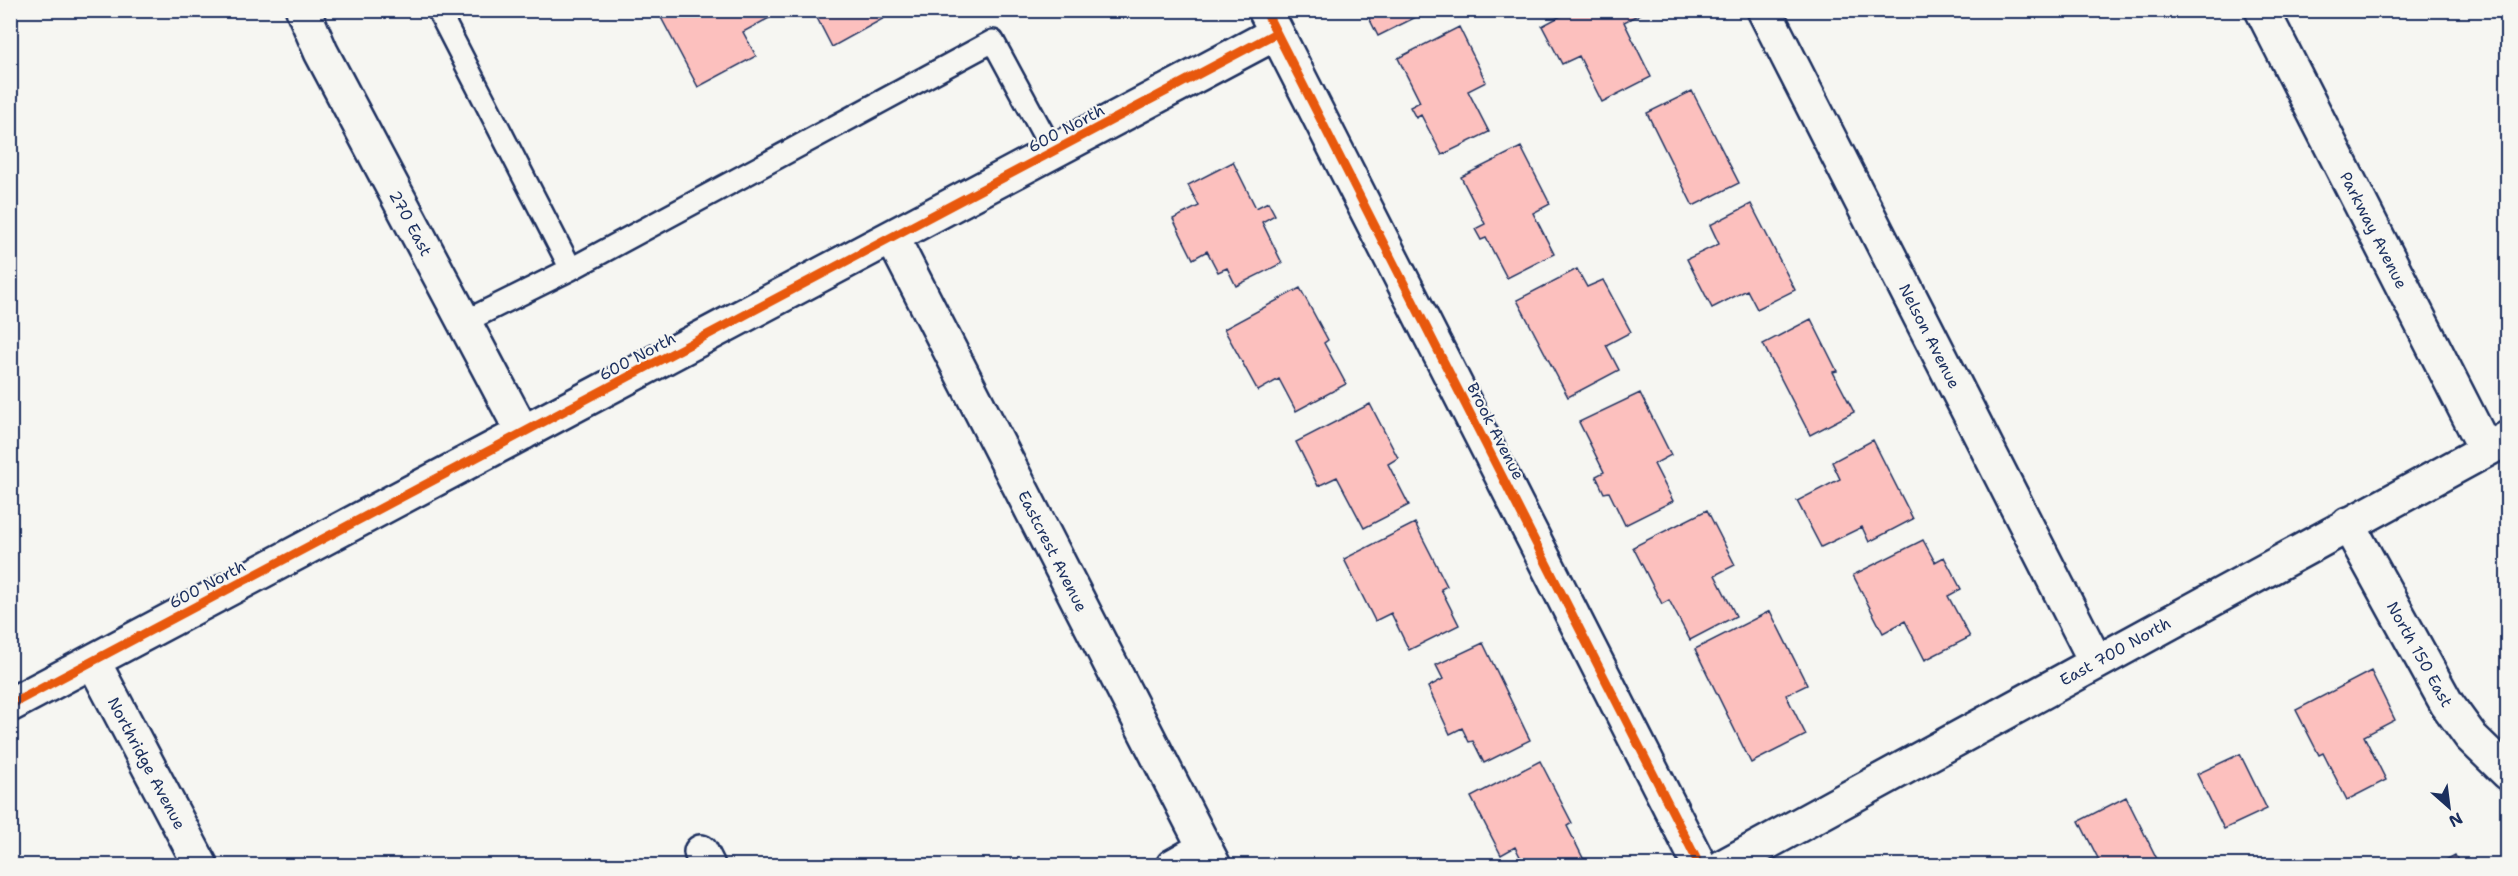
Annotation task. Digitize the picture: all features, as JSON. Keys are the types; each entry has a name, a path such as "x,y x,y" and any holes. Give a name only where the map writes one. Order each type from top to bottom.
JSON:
{"street":[{"name":"270 East","path":"303,10 321,52 523,433"},
{"name":"Nelson Avenue","path":"1764,10 2096,662"},
{"name":"Parkway Avenue","path":"2262,10 2497,444"},
{"name":"600 North","path":"10,705 1053,152 1271,22"},
{"name":"Brook Avenue","path":"1271,22 1700,866"},
{"name":"Eastcrest Avenue","path":"892,237 1210,857"},
{"name":"East 700 North","path":"1724,866 2497,444"},
{"name":"North 150 East","path":"2348,524 2446,704 2471,737 2508,773"},
{"name":"Northridge Avenue","path":"93,661 201,866"},
{"path":"1173,866 1210,857"}],"lane":[{"path":"438,10 572,269"},
{"path":"464,322 572,269 993,41 1053,152"}],"building":[{"path":"657,10 784,10 743,32 756,56 698,87"},
{"path":"813,10 885,10 888,16 832,47"},
{"path":"1365,10 1423,10 1424,13 1378,36"},
{"path":"1572,10 1647,10 1624,22 1651,77 1602,102 1579,56 1562,64 1542,26"},
{"path":"1459,27 1486,82 1468,91 1489,132 1442,155 1421,115 1416,118 1410,107 1420,102 1398,58"},
{"path":"1692,91 1739,183 1693,206 1647,113"},
{"path":"1521,147 1550,204 1533,213 1554,254 1507,278 1486,238 1481,240 1475,229 1485,224 1461,177"},
{"path":"1233,162 1256,208 1268,202 1275,215 1262,222 1282,263 1236,286 1227,268 1218,272 1207,251 1193,259 1173,219 1199,206 1188,185"},
{"path":"1751,204 1795,290 1757,309 1747,290 1712,308 1687,259 1719,244 1710,225"},
{"path":"1577,269 1587,287 1603,280 1631,332 1606,345 1619,370 1568,397 1517,300"},
{"path":"1300,288 1328,340 1324,343 1346,384 1296,411 1279,379 1258,391 1224,329"},
{"path":"1811,319 1837,371 1833,372 1854,412 1810,435 1763,344"},
{"path":"1640,393 1671,455 1654,464 1673,501 1625,525 1609,492 1604,493 1596,476 1604,472 1579,422"},
{"path":"1370,404 1398,458 1388,464 1409,505 1364,528 1337,477 1318,486 1296,442"},
{"path":"1873,440 1913,519 1869,542 1862,527 1821,547 1797,501 1840,479 1832,462"},
{"path":"1707,510 1735,565 1715,575 1736,616 1690,640 1669,600 1662,604 1633,547"},
{"path":"1415,523 1447,586 1441,589 1459,625 1409,650 1391,613 1375,621 1344,559"},
{"path":"1923,540 1935,562 1944,557 1961,589 1948,596 1970,637 1925,660 1905,621 1883,633 1853,575"},
{"path":"1770,611 1807,685 1786,695 1806,735 1751,763 1695,649"},
{"path":"1483,643 1530,740 1484,763 1473,741 1469,742 1462,728 1450,734 1428,687 1443,679 1436,665"},
{"path":"2371,671 2395,720 2364,736 2386,780 2347,800 2323,753 2319,755 2296,710"},
{"path":"2240,754 2267,809 2224,829 2197,774"},
{"path":"1540,761 1572,823 1567,826 1585,862 1578,866 1525,866 1515,847 1501,855 1471,797"},
{"path":"2126,797 2159,863 2154,866 2102,866 2079,821"},
{"path":"2455,855 2461,866 2435,866"}],"cycle path":[{"path":"1265,10 1700,866"},
{"path":"10,705 1276,33"}]}
